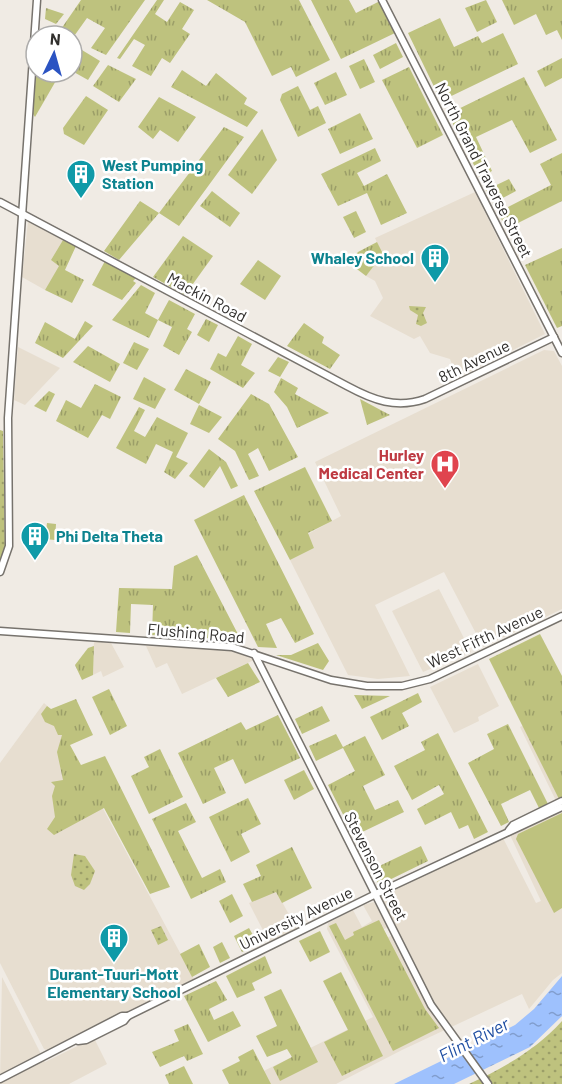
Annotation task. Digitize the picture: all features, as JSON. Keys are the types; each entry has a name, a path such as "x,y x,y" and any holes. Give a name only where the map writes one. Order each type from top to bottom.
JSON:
{"street":[{"path":"0,572 9,546 8,424 37,0"},
{"name":"North Grand Traverse Street","path":"382,0 562,353"},
{"name":"Mackin Road","path":"0,202 361,393 382,402 405,404"},
{"name":"8th Avenue","path":"405,404 434,395 554,337"},
{"name":"West Fifth Avenue","path":"420,682 562,616"},
{"name":"Flushing Road","path":"0,631 224,646 254,652 351,684 392,687 420,682"},
{"name":"Stevenson Street","path":"254,652 431,1005 486,1081"},
{"name":"University Avenue","path":"509,830 513,825 562,801"},
{"name":"University Avenue","path":"0,1079 78,1041 86,1040 124,1021 128,1016 375,894 562,807"}],"shaded area":[{"path":"475,192 545,334 457,378 450,359 430,353 420,336 414,339 370,316 383,298 375,281 366,276 382,254 375,238"},
{"path":"28,221 63,240 51,260 60,266 45,290 22,277"},
{"path":"18,347 60,368 25,405 14,400"},
{"name":"Hurley Medical Center","path":"544,350 554,351 562,366 562,609 483,647 444,572 375,605 410,676 378,679 348,675 290,560 314,548 308,534 341,516 315,462"},
{"path":"439,589 471,652 423,672 392,611"},
{"path":"94,641 111,643 124,667 103,677 101,671 93,675"},
{"path":"146,646 232,649 254,660 182,694 167,663 156,668"},
{"path":"478,664 499,706 478,717 479,721 454,733 430,687"},
{"path":"562,678 562,973 553,980 529,1009 522,994 402,1050 336,1084 237,1084 373,1017 327,929 328,923 353,910 362,927 372,921 363,905 374,902 388,927 364,939 367,947 393,935 401,952 407,949 380,896 503,838 536,903 541,901 510,835 560,809 520,727 547,714"},
{"path":"44,703 57,715 69,745 194,979 49,1051 44,1049 0,963 0,763"},
{"path":"276,891 297,929 269,942 249,903"},
{"path":"2,977 45,1062 94,1038 107,1064 69,1084 0,1084"}],"green space":[{"path":"81,0 145,0 106,55 91,48 105,28 87,18 83,24 64,24"},
{"path":"157,0 164,0 155,14 167,22 180,2 194,10 182,29 190,34 170,63 162,58 151,76 132,66 145,45 134,39 120,59 117,58"},
{"path":"207,0 299,0 330,60 296,77 291,67 272,76 245,22"},
{"path":"311,0 349,0 356,13 380,1 395,33 341,59"},
{"path":"486,0 497,22 477,32 465,8"},
{"path":"502,0 562,0 562,40 557,30 546,35 536,14 514,25"},
{"path":"46,8 64,14 56,24 45,19"},
{"path":"440,18 454,47 478,36 482,43 503,33 518,64 441,101 408,33"},
{"path":"396,43 403,57 380,69 373,55"},
{"path":"84,51 100,61 88,80 84,78"},
{"path":"562,58 562,78 545,87 537,71"},
{"path":"364,59 375,82 360,89 349,66"},
{"path":"108,65 136,79 119,102 93,86"},
{"path":"409,67 443,135 417,148 382,80"},
{"path":"182,70 206,86 216,73 247,98 244,104 258,112 247,127 171,87"},
{"path":"336,72 347,95 325,105 314,83"},
{"path":"524,77 557,140 530,153 512,120 476,137 492,171 480,177 448,114"},
{"path":"35,84 54,84 35,117 33,114"},
{"path":"298,86 310,110 318,106 326,123 298,137 280,100 282,94"},
{"path":"86,96 108,110 84,145 64,134 63,128"},
{"path":"159,97 196,117 178,142 160,130 153,139 138,127"},
{"path":"360,113 373,139 340,154 328,129"},
{"path":"224,127 244,137 179,226 159,213"},
{"path":"262,129 277,160 252,194 228,175"},
{"path":"375,148 381,161 357,173 364,186 387,174 407,213 381,225 367,193 338,206 321,174"},
{"path":"562,153 562,201 506,229 498,212 551,185 540,164"},
{"path":"509,179 516,191 493,203 486,190"},
{"path":"212,191 240,213 230,227 200,206"},
{"path":"140,201 159,213 119,260 104,251"},
{"path":"356,211 366,232 354,238 343,217"},
{"path":"183,236 213,256 185,295 153,277"},
{"path":"63,240 76,246 65,270 84,280 72,303 45,290 59,266 51,260"},
{"path":"377,242 383,254 366,276 349,263 358,252"},
{"path":"562,248 562,326 557,328 525,265"},
{"path":"258,260 281,276 265,300 240,284"},
{"path":"105,261 136,278 133,281 136,283 122,300 92,285"},
{"path":"141,285 155,293 145,313 158,320 149,338 112,320"},
{"path":"169,300 195,314 187,329 192,332 179,355 163,346 172,327 158,320"},
{"path":"409,306 426,307 423,313 427,323 421,326 416,324 418,315 410,310"},
{"path":"206,319 218,325 209,342 197,335"},
{"path":"85,321 93,326 63,358 35,343 45,322 75,339"},
{"path":"304,323 324,337 322,343 340,355 330,369 287,346"},
{"path":"238,336 252,344 241,365 255,373 243,388 210,369 218,353 226,357"},
{"path":"134,342 149,349 137,370 123,363"},
{"path":"88,346 120,364 110,382 73,362"},
{"path":"278,357 289,362 280,377 268,371"},
{"path":"186,369 211,382 199,404 174,390"},
{"path":"144,377 166,389 155,409 133,399"},
{"path":"281,378 298,388 295,394 329,413 297,428 287,407 274,392"},
{"path":"95,384 121,397 110,419 102,415 88,438 56,421 66,400 81,408"},
{"path":"49,391 55,394 46,412 34,406"},
{"path":"251,394 269,404 298,457 269,471 258,448 248,454 259,476 249,480 235,451 218,439"},
{"path":"360,399 390,415 367,425"},
{"path":"199,405 222,417 209,433 190,424"},
{"path":"139,407 145,410 134,431 145,437 157,417 188,433 176,457 188,463 175,479 164,472 173,452 156,444 146,464 116,448"},
{"path":"0,430 3,431 5,549 0,567"},
{"path":"209,449 226,462 238,486 231,489 220,466 204,488 189,476"},
{"path":"305,467 332,521 308,533 314,548 290,560 254,491"},
{"path":"244,495 314,634 295,643 281,618 266,624 277,648 258,647 194,520"},
{"path":"47,523 56,524 55,540 45,539"},
{"path":"197,555 241,640 152,635 153,605 131,604 130,633 116,632 119,588 172,589 174,566"},
{"path":"540,634 562,676 562,797 559,799 489,659"},
{"path":"318,643 329,661 323,670 276,655 291,655"},
{"path":"94,646 93,675 82,680 75,665 88,648"},
{"path":"248,663 260,682 228,697 216,678"},
{"path":"109,689 127,726 110,735 92,697"},
{"path":"418,693 422,702 402,713 409,726 382,740 370,717"},
{"path":"354,695 390,696 362,709"},
{"path":"76,699 93,735 70,745 81,765 105,756 170,887 150,894 104,808 54,835 47,829 55,817 52,796 55,786 51,782 63,780 57,752 62,735 58,735 54,726 45,722 41,714 47,706 51,709"},
{"path":"322,706 330,721 302,734 295,719"},
{"path":"278,715 300,758 245,784 233,759 214,768 226,793 203,804 178,753 241,722 246,730"},
{"path":"508,724 548,804 539,808 530,790 501,804 509,822 501,826 468,763 494,749 487,734"},
{"path":"438,733 488,832 474,839 468,825 459,829 451,812 425,825 417,809 444,794 439,785 412,800 394,766 425,750 421,742"},
{"path":"336,734 343,747 365,736 385,775 363,786 375,810 398,800 404,812 354,836 328,785 355,771 343,748 316,761 309,746"},
{"path":"160,749 183,797 149,814 131,776 149,767 144,757"},
{"path":"304,770 314,789 294,800 284,780"},
{"path":"248,798 261,824 241,834 250,852 231,862 209,817"},
{"path":"186,803 196,822 178,831 202,878 220,869 226,882 191,899 152,819"},
{"path":"562,813 562,908 554,913 516,839 518,834"},
{"path":"421,846 428,861 379,885 371,870"},
{"path":"292,847 312,888 282,903 276,892 252,902 243,884 261,876 256,865"},
{"path":"74,854 85,856 95,871 90,884 84,890 75,886 71,875"},
{"path":"232,894 243,916 230,923 219,901"},
{"path":"379,920 425,1009 439,1028 393,1051 329,926 336,923 345,940 354,935 353,932"},
{"path":"161,926 168,940 158,945 151,930"},
{"path":"249,928 258,944 242,952 234,936"},
{"path":"320,931 330,952 310,962 299,941"},
{"path":"222,942 230,958 220,963 213,947"},
{"path":"199,944 210,967 192,977 180,954"},
{"path":"265,956 272,973 252,983 255,990 237,998 226,976"},
{"path":"341,972 383,1056 342,1076 324,1042 348,1030 323,981"},
{"path":"216,981 227,1000 209,1009 214,1020 233,1011 241,1026 208,1042 184,996"},
{"path":"281,989 318,1062 280,1081 273,1067 292,1057 287,1049 267,1057 256,1036 277,1026 264,997"},
{"path":"562,1021 562,1084 469,1084 518,1057 541,1041"},
{"path":"188,1024 203,1054 187,1061 184,1056 160,1067 152,1052 179,1041 174,1030"},
{"path":"253,1049 271,1084 229,1084 222,1070 240,1061 238,1057"},
{"path":"184,1066 193,1084 169,1084 165,1075"}],"water":[{"path":"562,976 562,1016 530,1047 454,1084 394,1084 515,1025 534,1009"}],"place":[{"name":"West Pumping Station","path":"81,200"},
{"name":"Whaley School","path":"435,284"},
{"name":"Hurley Medical Center","path":"445,490"},
{"name":"Phi Delta Theta","path":"35,562"},
{"name":"Durant-Tuuri-Mott Elementary School","path":"114,964"}],"water label":[{"name":"Flint River","path":"474,1040"}]}
